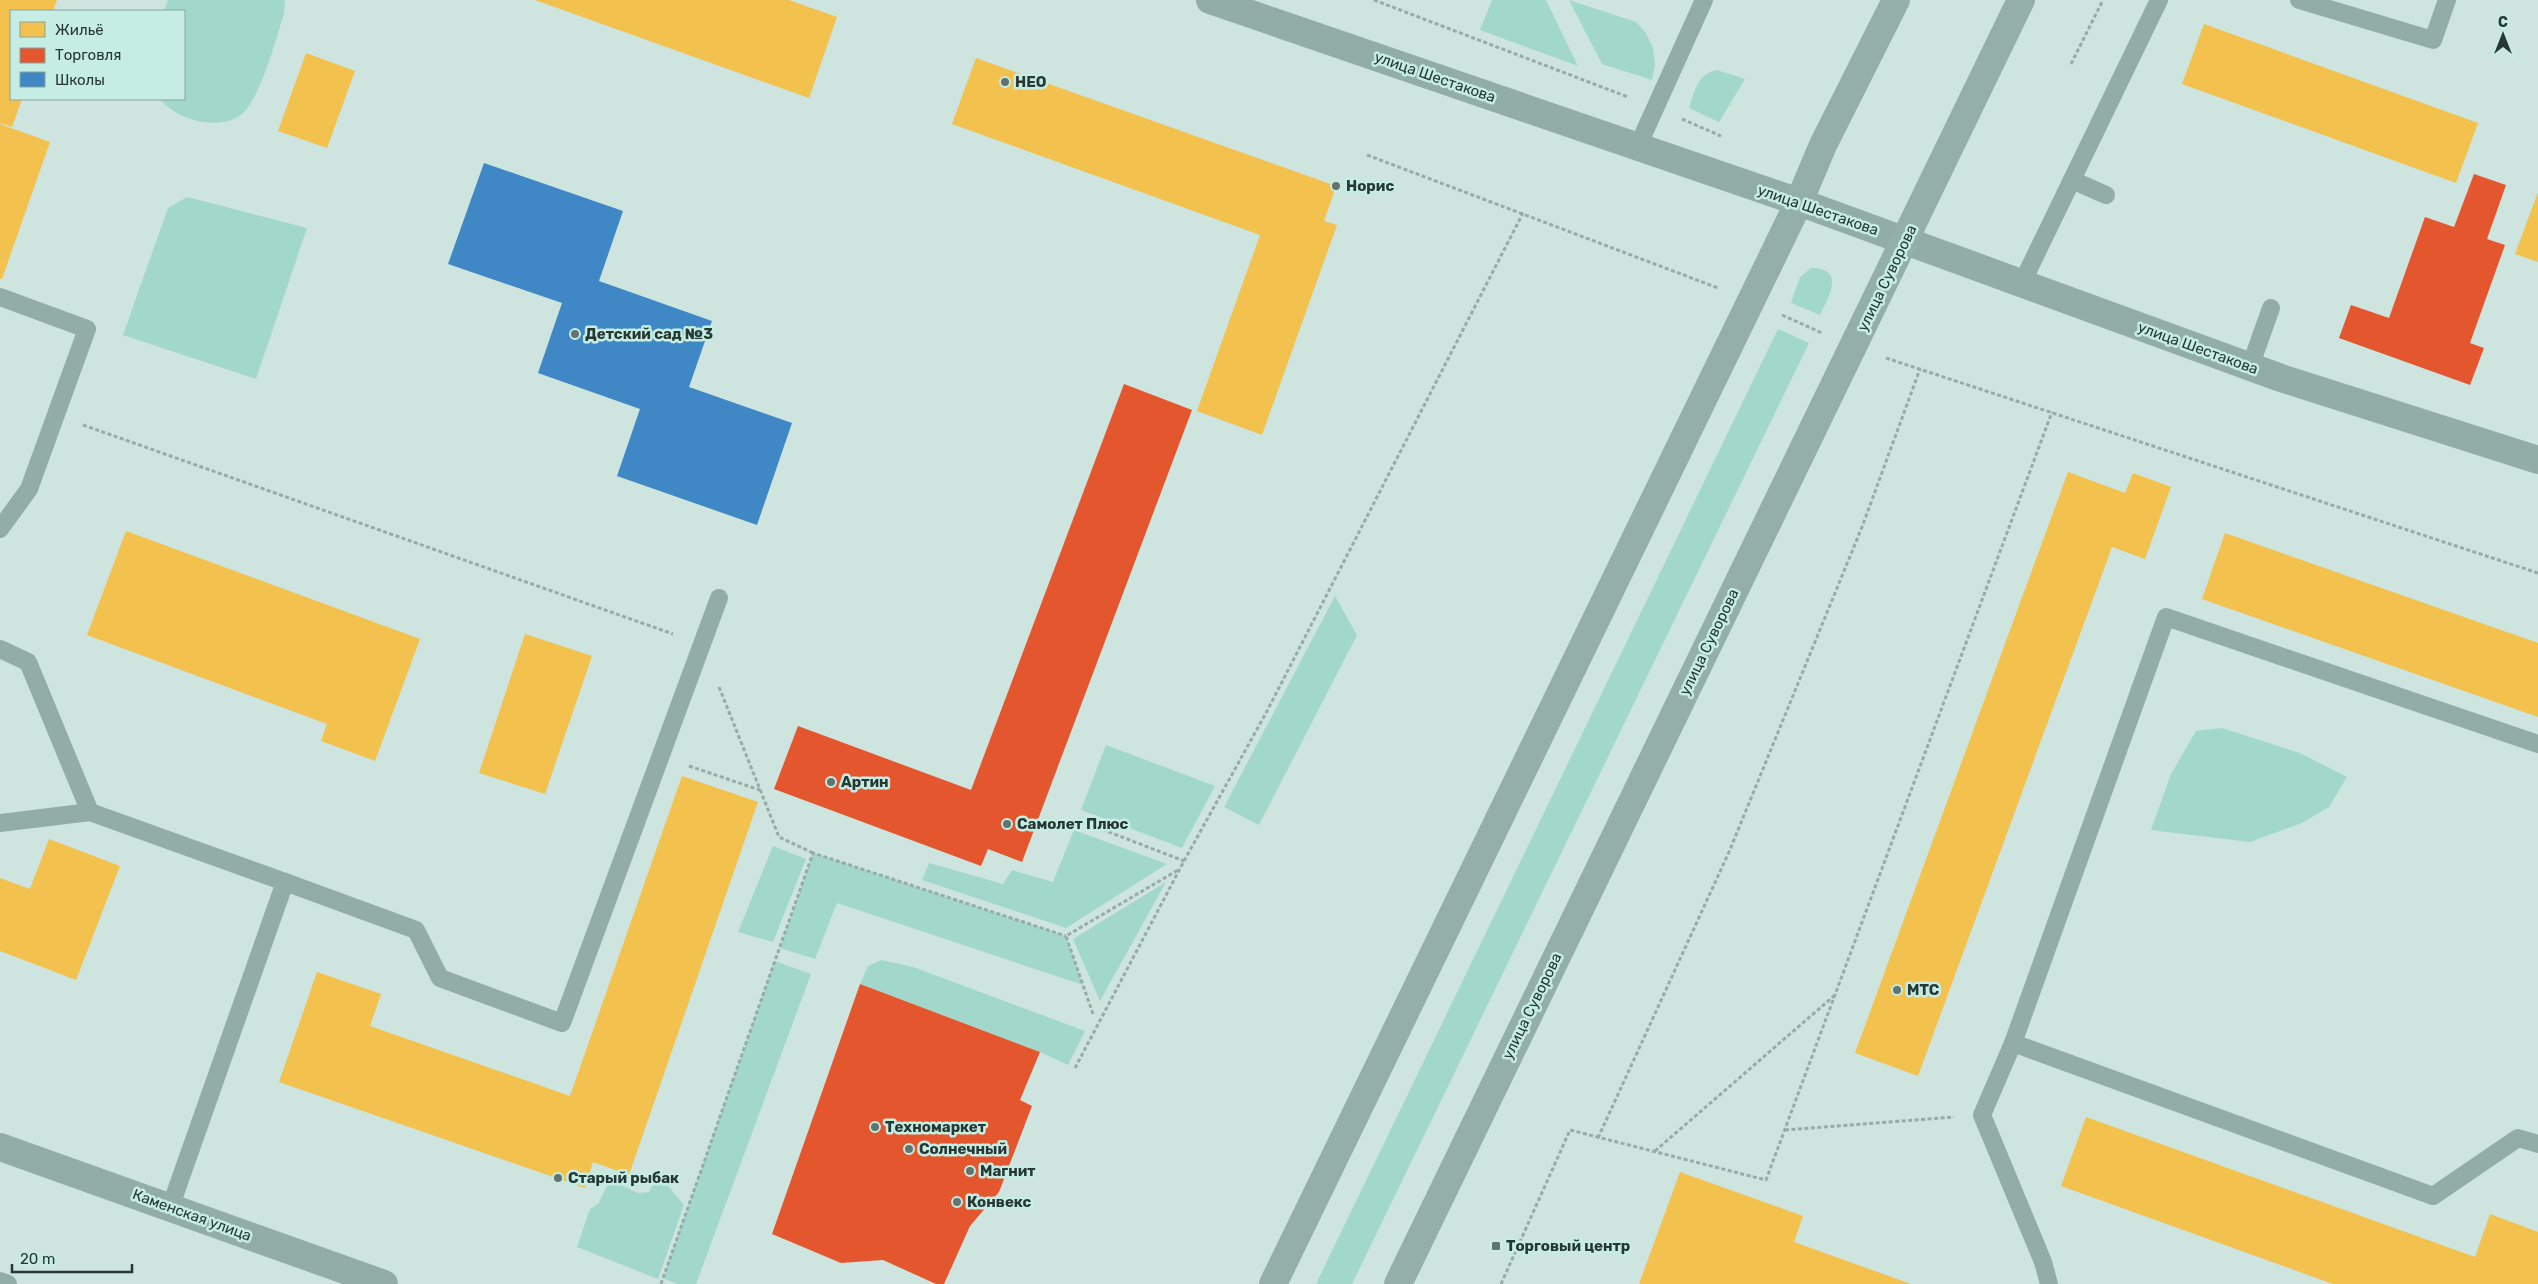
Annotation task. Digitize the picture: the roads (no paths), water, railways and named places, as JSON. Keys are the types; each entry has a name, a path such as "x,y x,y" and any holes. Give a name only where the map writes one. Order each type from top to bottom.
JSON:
{"main road":[{"path":"1273,1284 1799,202 1823,145 1896,0"},
{"name":"улица Суворова","path":"1398,1284 2021,0"}],"street":[{"name":"улица Шестакова","path":"1210,0 1799,202 2250,367 2538,460"},
{"name":"Каменская улица","path":"0,1147 384,1284"}],"lane":[{"path":"1638,146 1704,0"},
{"path":"2022,283 2159,0"},
{"path":"2299,0 2432,40 2447,0"},
{"path":"2072,180 2106,195"},
{"path":"0,298 87,329 29,489 0,529"},
{"path":"2250,367 2271,308"},
{"path":"0,823 90,812 416,930 440,978 562,1023 719,598"},
{"path":"2049,1284 2043,1262 1982,1115 2013,1043 2166,617 2538,744"},
{"path":"0,650 28,662 90,812"},
{"path":"170,1208 285,882"},
{"path":"2013,1043 2432,1196 2518,1138 2538,1144"},
{"path":"0,1281 8,1284"}],"place":[{"name":"НЕО","path":"1005,82"},
{"name":"Норис","path":"1336,186"},
{"name":"Детский сад №3","path":"575,334"},
{"name":"Артин","path":"831,782"},
{"name":"Самолет Плюс","path":"1007,824"},
{"name":"МТС","path":"1897,990"},
{"name":"Техномаркет","path":"875,1127"},
{"name":"Солнечный","path":"909,1149"},
{"name":"Магнит","path":"970,1171"},
{"name":"Старый рыбак","path":"558,1178"},
{"name":"Конвекс","path":"957,1202"},
{"name":"Торговый центр","path":"1496,1246"}]}
